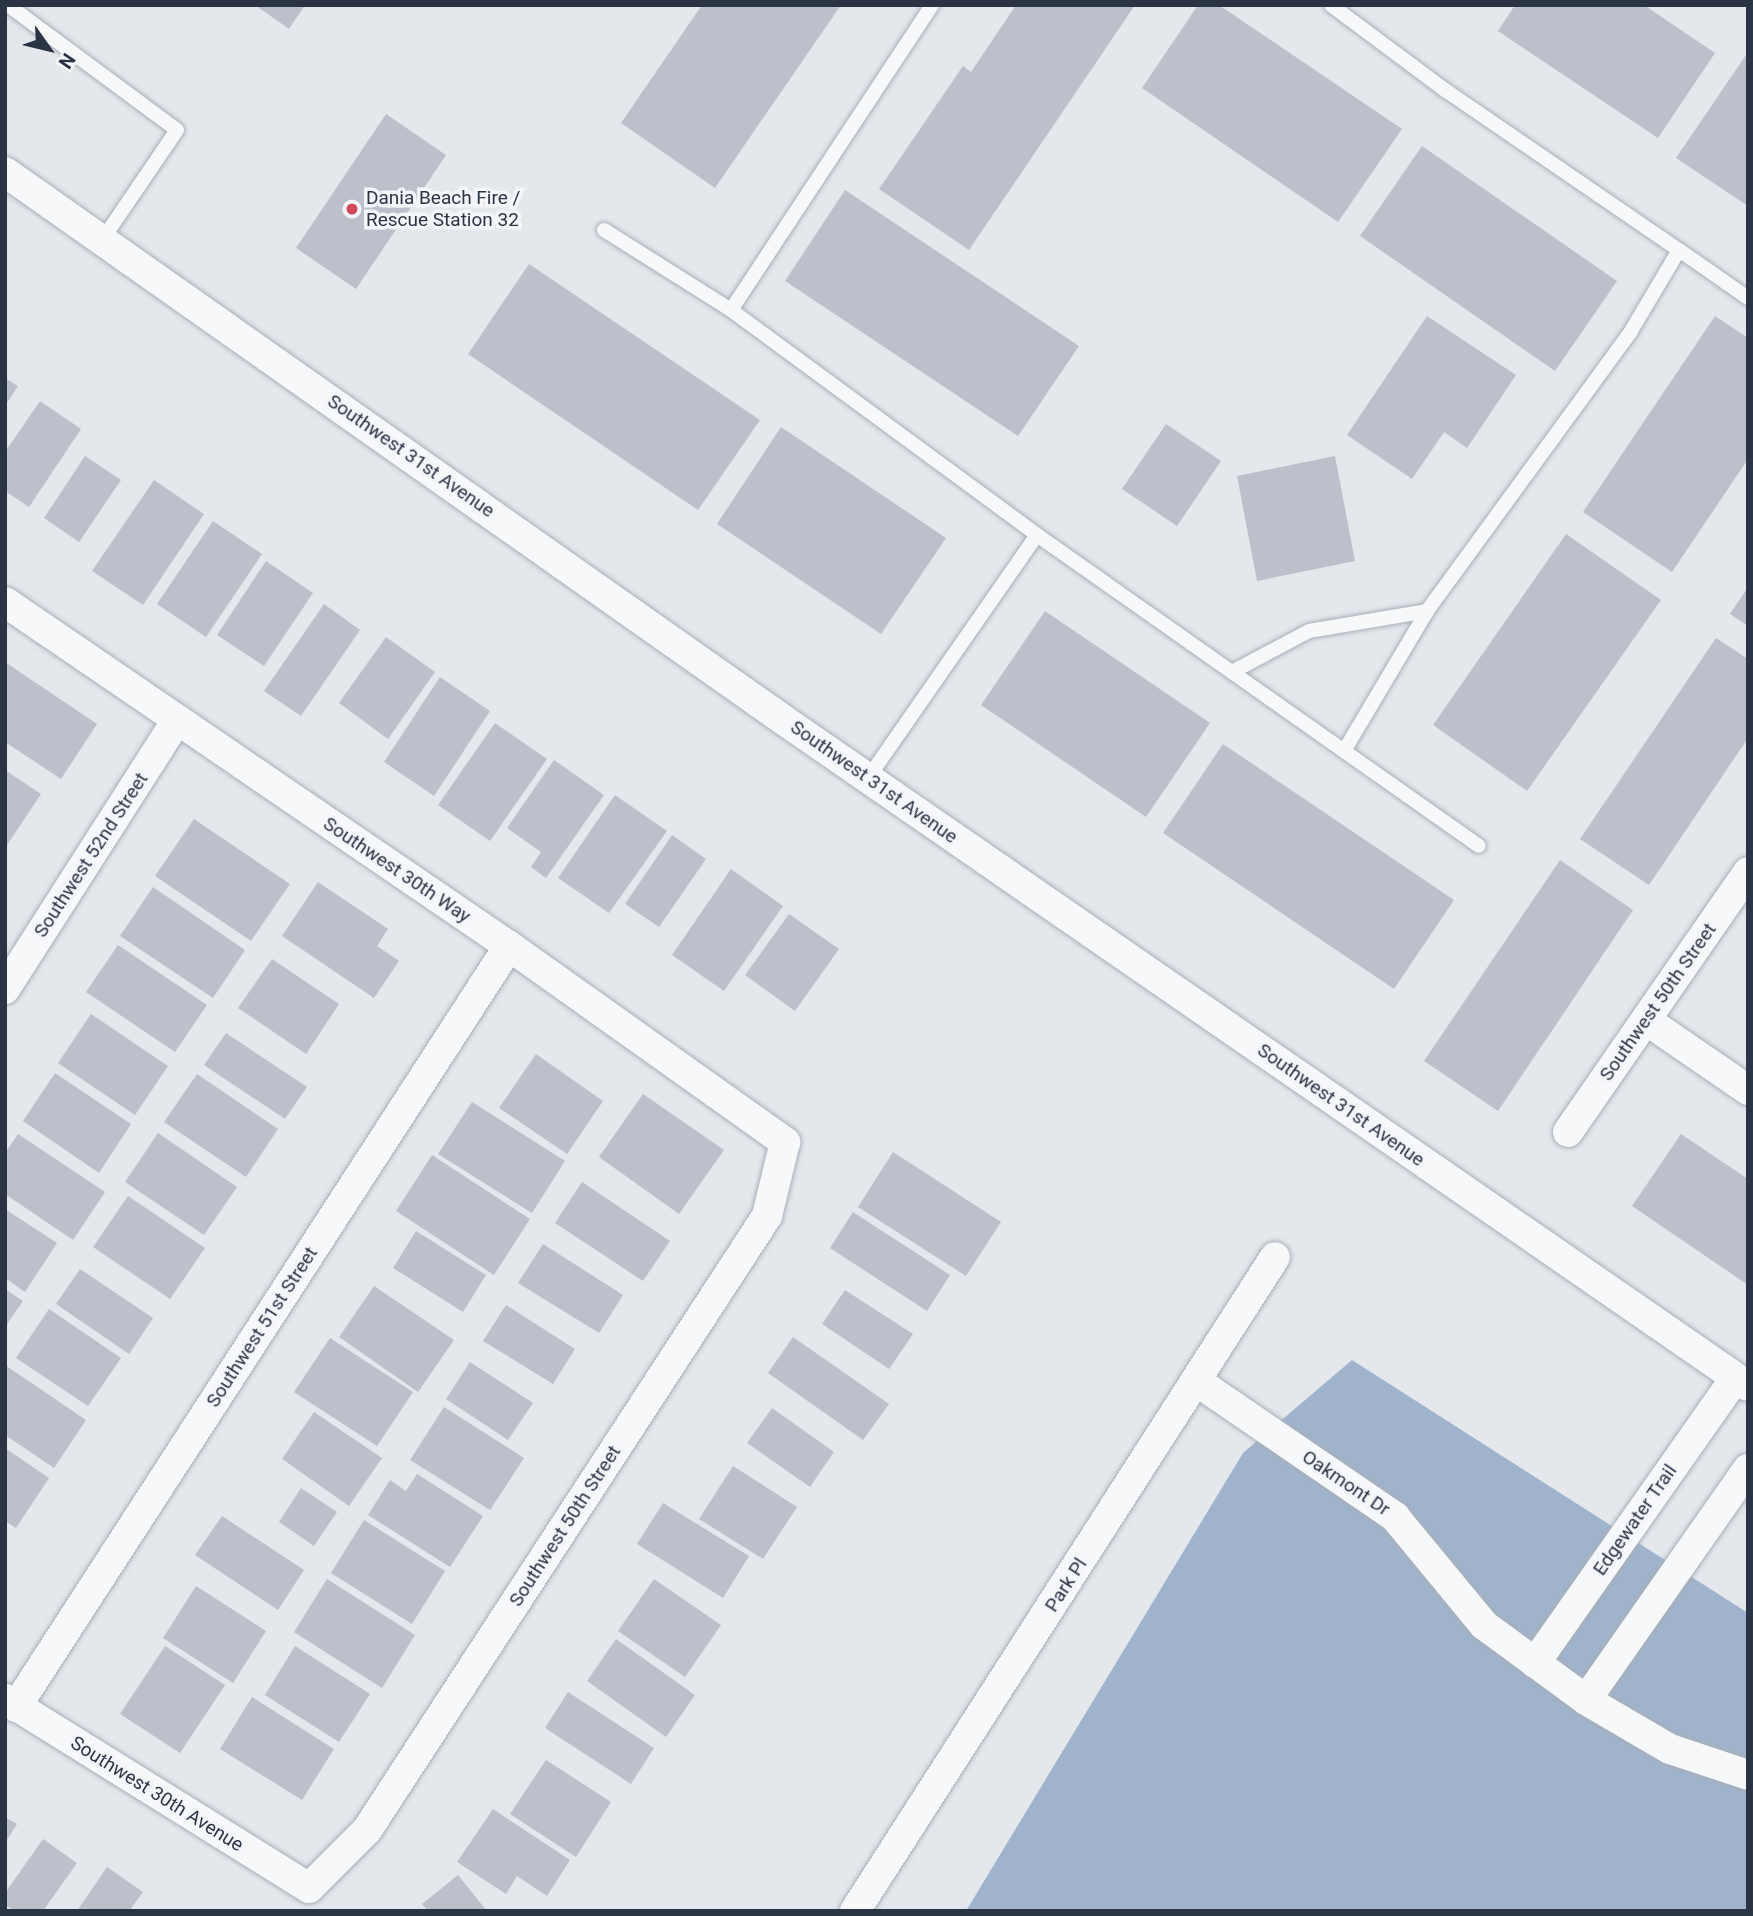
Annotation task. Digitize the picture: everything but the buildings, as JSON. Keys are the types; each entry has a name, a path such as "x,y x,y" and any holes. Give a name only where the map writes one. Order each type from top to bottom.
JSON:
{"street":[{"name":"Southwest 31st Avenue","path":"5,172 868,778 1741,1382"},
{"name":"Southwest 30th Way","path":"5,602 509,946 785,1142"},
{"name":"Southwest 52nd Street","path":"5,989 177,720"},
{"name":"Southwest 50th Street","path":"1568,1132 1748,872"},
{"name":"Southwest 51st Street","path":"11,1703 509,946"},
{"path":"1646,1020 1748,1090"},
{"name":"Southwest 50th Street","path":"309,1888 367,1830 766,1216 785,1142"},
{"name":"Park Pl","path":"855,1911 1198,1382 1275,1257"},
{"name":"Oakmont Dr","path":"1198,1382 1395,1517 1484,1625 1586,1700"},
{"name":"Edgewater Trail","path":"1535,1664 1741,1382"},
{"path":"1748,1469 1586,1700 1670,1749 1748,1775"},
{"name":"Southwest 30th Avenue","path":"11,1703 309,1888"}],"lane":[{"path":"8,5 177,130 103,239"},
{"path":"731,310 932,5"},
{"path":"1331,5 1445,90 1748,298"},
{"path":"604,230 731,310 1037,535 1479,846"},
{"path":"1343,751 1427,611 1632,331 1679,250"},
{"path":"868,778 1037,535"},
{"path":"1232,672 1309,631 1427,611"}],"water":[{"path":"1352,1360 1748,1613 1748,1911 966,1911 1243,1453"}],"place":[{"name":"Dania Beach Fire / Rescue Station 32","path":"352,209"}]}
